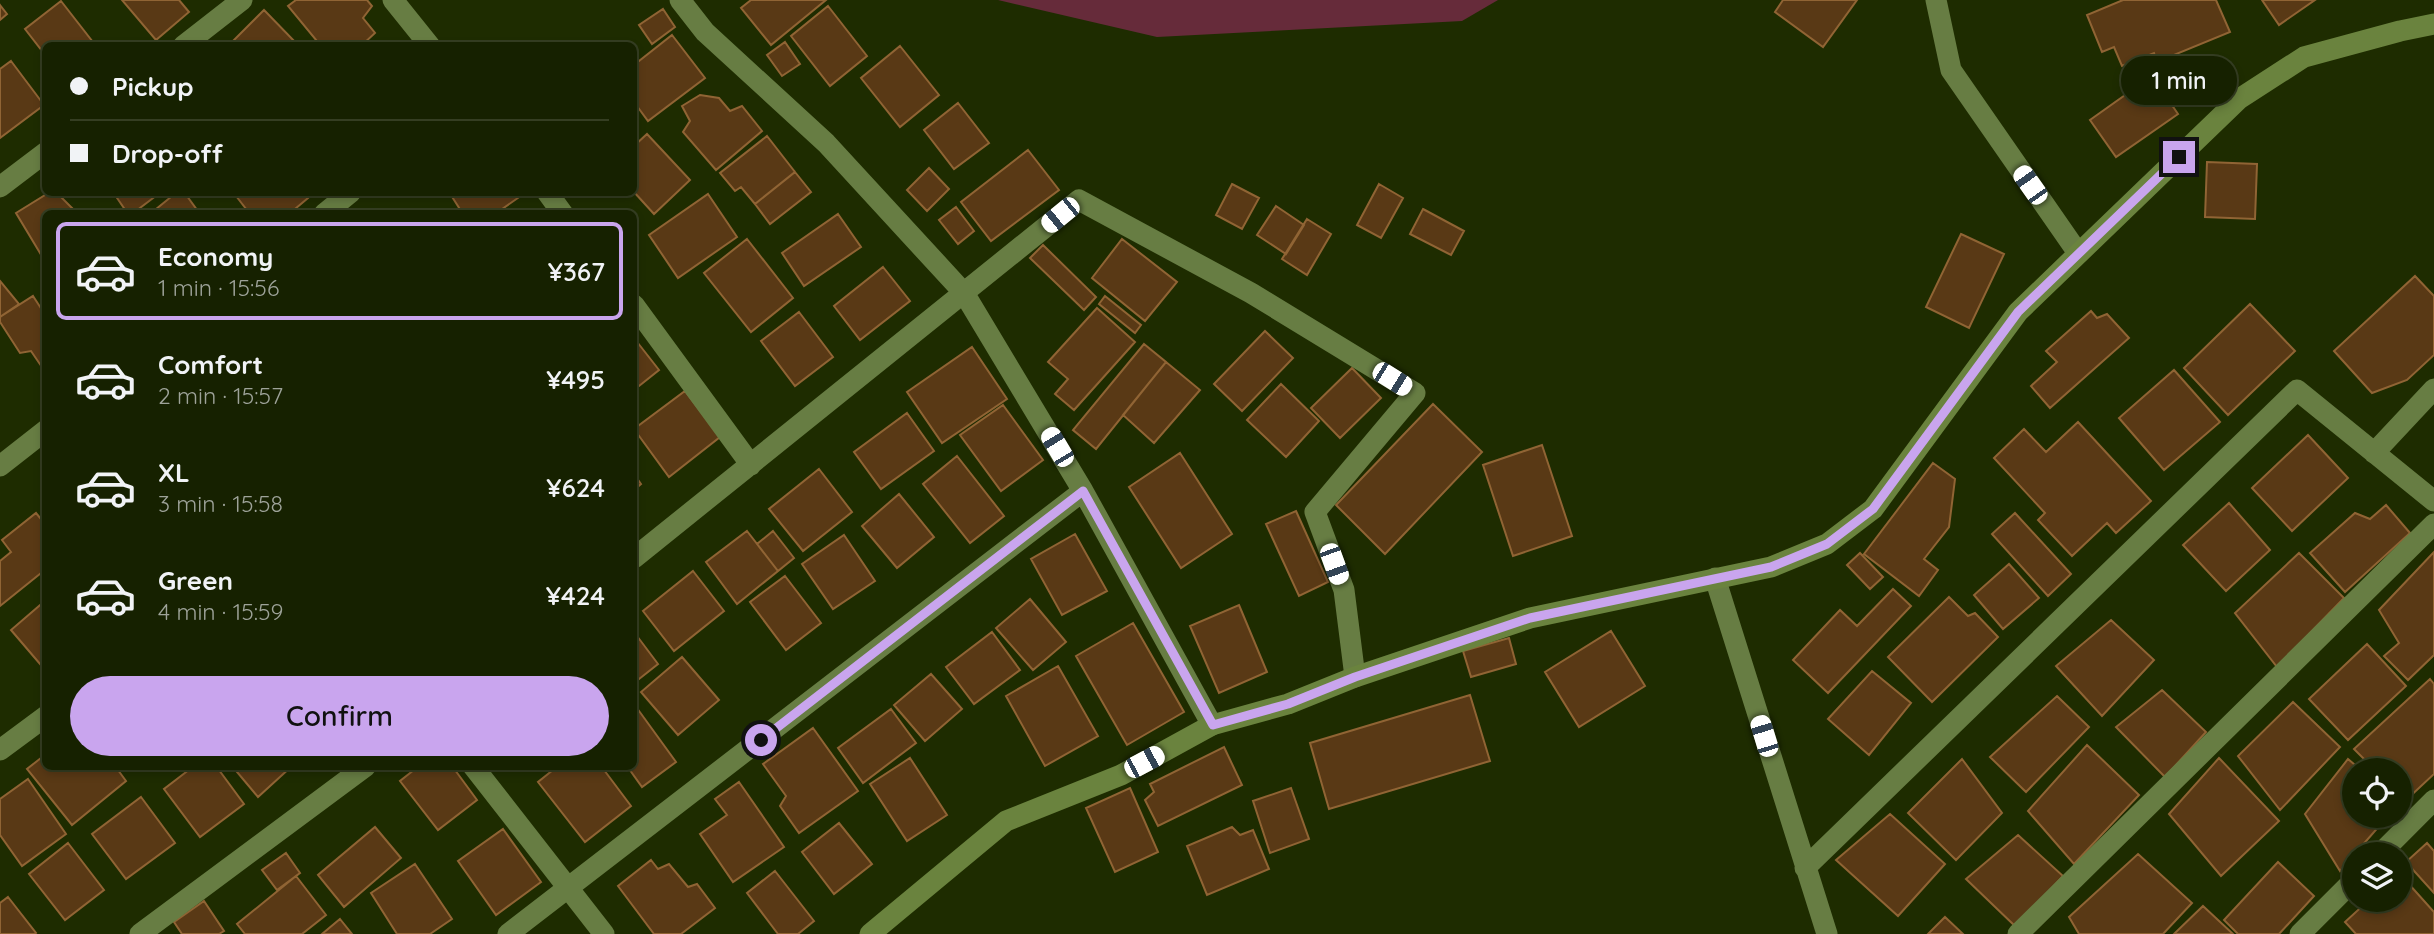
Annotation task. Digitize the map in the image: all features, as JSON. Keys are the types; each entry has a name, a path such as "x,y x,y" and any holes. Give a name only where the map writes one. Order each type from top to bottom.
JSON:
{"street":[{"path":"188,42 242,0"},
{"path":"393,0 427,42"},
{"path":"680,0 705,32 826,143 964,293 1083,491 1213,725"},
{"path":"1936,0 1951,70 2078,253"},
{"path":"870,934 1006,821 1121,775 1213,725 1288,704 1355,677 1530,618 1771,567 1827,544 1873,509 2018,312 2239,99 2304,57 2434,24"},
{"path":"0,187 42,155"},
{"path":"329,210 346,196"},
{"path":"637,556 1079,200 1251,293 1415,393 1315,512 1344,590 1355,677"},
{"path":"637,309 751,465"},
{"path":"2374,453 2434,389"},
{"path":"1805,868 2297,390 2434,501"},
{"path":"0,466 42,433"},
{"path":"508,934 1083,491"},
{"path":"2018,934 2434,524"},
{"path":"1715,578 1827,934"},
{"path":"0,750 42,719"},
{"path":"140,934 361,770"},
{"path":"476,770 604,934"},
{"path":"2392,842 2434,800"},
{"path":"2300,934 2342,892"}],"shaded area":[{"path":"998,0 1498,0 1462,21 1157,37"}],"building":[{"path":"122,0 179,0 189,12 156,40"},
{"path":"296,0 367,0 372,6 363,18 375,33 365,42 318,42 288,6"},
{"path":"751,0 826,0 771,45 741,8"},
{"path":"1783,0 1857,0 1823,47 1775,12"},
{"path":"2123,0 2216,0 2230,32 2157,62 2154,53 2122,66 2114,47 2102,52 2087,15"},
{"path":"2262,0 2315,0 2279,25"},
{"path":"61,1 93,42 42,42 42,51 25,29"},
{"path":"0,5 7,14 0,20"},
{"path":"828,6 867,56 830,86 791,36"},
{"path":"663,9 675,27 652,44 639,25"},
{"path":"264,10 295,42 232,42"},
{"path":"672,35 705,78 648,121 637,106 637,63"},
{"path":"785,42 800,64 782,76 767,55"},
{"path":"900,46 939,95 900,127 861,78"},
{"path":"11,61 42,102 42,106 0,138 0,69"},
{"path":"2152,76 2178,114 2116,157 2090,120"},
{"path":"700,95 719,98 730,111 742,106 762,131 716,170 683,132 690,121 682,106"},
{"path":"958,103 989,143 954,169 924,130"},
{"path":"647,134 690,180 654,214 637,195 637,143"},
{"path":"767,136 795,172 755,204 741,187 735,191 720,173"},
{"path":"1028,150 1059,190 991,241 961,202"},
{"path":"2207,162 2257,164 2255,219 2205,217"},
{"path":"929,168 949,189 927,211 907,190"},
{"path":"795,172 811,192 770,224 755,204"},
{"path":"1232,184 1259,198 1242,229 1216,215"},
{"path":"1379,184 1403,198 1381,238 1357,225"},
{"path":"708,194 737,237 678,278 649,235"},
{"path":"44,196 60,196 74,210 42,210 42,256 16,213"},
{"path":"116,196 156,196 137,210 125,210"},
{"path":"172,196 187,196 197,210 155,210"},
{"path":"236,196 308,198 294,210 247,210"},
{"path":"452,196 521,196 501,210 460,210"},
{"path":"1276,206 1304,225 1286,254 1257,235"},
{"path":"956,207 974,231 958,244 939,220"},
{"path":"1423,209 1464,231 1451,255 1410,234"},
{"path":"838,214 861,247 804,286 782,253"},
{"path":"1307,219 1331,234 1307,275 1282,259"},
{"path":"1961,234 2004,254 1969,328 1926,307"},
{"path":"747,239 793,298 751,332 704,273"},
{"path":"1122,239 1177,282 1145,321 1092,278"},
{"path":"1043,245 1096,297 1084,310 1030,258"},
{"path":"883,267 910,301 860,340 834,306"},
{"path":"2415,276 2434,296 2434,355 2407,380 2372,393 2334,351"},
{"path":"0,281 19,304 0,317"},
{"path":"33,296 42,310 42,367 31,351 20,353 0,322 0,317"},
{"path":"1105,296 1141,325 1135,333 1099,304"},
{"path":"2250,304 2295,351 2228,415 2184,368"},
{"path":"1097,308 1135,342 1074,410 1055,394 1068,379 1048,362"},
{"path":"2091,311 2097,318 2107,314 2129,338 2050,408 2031,386 2057,362 2046,351"},
{"path":"799,312 833,357 795,386 761,341"},
{"path":"1265,331 1293,358 1242,411 1214,384"},
{"path":"637,342 659,370 637,388"},
{"path":"1144,344 1166,362 1096,449 1073,430"},
{"path":"972,347 1007,399 942,443 907,392"},
{"path":"1166,362 1200,390 1154,443 1123,415"},
{"path":"1352,368 1381,398 1340,438 1311,408"},
{"path":"2174,370 2220,422 2164,470 2119,418"},
{"path":"1281,384 1319,421 1286,457 1247,420"},
{"path":"685,391 720,437 669,477 637,433 637,427"},
{"path":"1433,404 1482,452 1385,554 1336,505"},
{"path":"1003,405 1043,460 1001,491 960,435"},
{"path":"907,413 934,451 881,489 854,452"},
{"path":"2078,422 2151,501 2116,533 2107,523 2072,556 2038,520 2045,513 1994,458 2024,429 2046,452"},
{"path":"2308,435 2348,478 2292,531 2252,488"},
{"path":"1542,445 1572,536 1513,556 1483,465"},
{"path":"1180,453 1232,534 1181,568 1129,487"},
{"path":"957,456 1004,516 970,543 923,484"},
{"path":"1933,463 1955,479 1949,527 1924,559 1938,570 1919,596 1864,554"},
{"path":"819,469 852,512 803,551 769,509"},
{"path":"899,494 934,537 897,568 862,526"},
{"path":"2229,503 2270,550 2226,591 2183,545"},
{"path":"2386,505 2410,533 2345,592 2310,553 2355,513 2370,519"},
{"path":"1296,511 1328,582 1299,596 1266,524"},
{"path":"36,513 42,520 42,572 0,606 0,561 11,552 2,540"},
{"path":"2015,513 2071,574 2048,596 1992,534"},
{"path":"747,531 778,571 737,604 706,562"},
{"path":"773,531 794,558 778,571 757,544"},
{"path":"1075,534 1107,591 1062,615 1031,559"},
{"path":"844,535 875,581 833,609 802,564"},
{"path":"2434,552 2434,655 2408,680 2384,656 2399,643 2379,610"},
{"path":"1860,553 1883,577 1870,589 1847,565"},
{"path":"2299,553 2344,598 2277,667 2235,613"},
{"path":"2009,564 2039,598 2003,629 1974,595"},
{"path":"693,571 724,611 674,651 643,611"},
{"path":"785,576 821,623 786,650 750,602"},
{"path":"1893,589 1911,606 1828,693 1793,660 1840,610 1857,626"},
{"path":"1949,597 1968,616 1975,613 1998,637 1932,702 1888,657"},
{"path":"1030,599 1066,642 1033,670 996,628"},
{"path":"42,603 42,666 11,630"},
{"path":"1239,605 1267,672 1219,693 1190,626"},
{"path":"2111,620 2154,660 2102,716 2056,666"},
{"path":"1133,623 1184,712 1127,745 1076,656"},
{"path":"1611,631 1645,686 1579,727 1545,672"},
{"path":"992,632 1020,670 974,704 946,667"},
{"path":"637,636 658,664 637,681"},
{"path":"1509,638 1516,664 1471,677 1463,651"},
{"path":"2367,644 2406,686 2348,740 2309,699"},
{"path":"682,657 719,700 678,735 641,692"},
{"path":"1058,666 1098,736 1045,766 1006,696"},
{"path":"1872,671 1911,703 1869,755 1828,719"},
{"path":"931,674 962,709 925,741 894,705"},
{"path":"2430,679 2434,684 2434,774 2412,794 2412,758 2363,758 2354,749"},
{"path":"2162,690 2206,732 2165,777 2116,727"},
{"path":"1470,695 1490,761 1329,809 1310,743"},
{"path":"2057,696 2089,727 2026,792 1990,757"},
{"path":"2293,702 2340,747 2280,810 2238,756"},
{"path":"637,708 676,762 642,787 630,770 637,770"},
{"path":"891,709 916,743 863,783 838,748"},
{"path":"813,728 858,791 799,833 780,806 786,796 763,764"},
{"path":"2087,745 2139,795 2074,864 2028,811"},
{"path":"1224,747 1242,785 1158,826 1145,800 1154,792 1150,784"},
{"path":"42,757 42,770 118,770 126,781 72,825 27,769"},
{"path":"910,758 947,815 907,841 870,784"},
{"path":"2219,758 2279,821 2221,876 2169,814"},
{"path":"1962,759 2002,813 1956,860 1908,813"},
{"path":"2342,767 2342,828 2378,828 2365,842 2342,842 2340,871 2305,814"},
{"path":"189,770 219,770 244,804 200,837 164,789"},
{"path":"235,770 288,770 258,797"},
{"path":"414,770 455,770 477,800 438,830 400,781"},
{"path":"553,770 604,770 631,806 585,842 538,782"},
{"path":"28,779 66,834 22,866 0,835 0,799"},
{"path":"739,782 784,847 733,882 700,834 727,815 715,799"},
{"path":"1130,788 1158,852 1115,872 1086,808"},
{"path":"1291,788 1309,839 1270,853 1253,801"},
{"path":"141,797 175,843 126,879 92,834"},
{"path":"1890,814 1945,864 1898,916 1836,860"},
{"path":"839,823 872,864 834,894 802,852"},
{"path":"375,827 401,858 344,907 318,875"},
{"path":"1232,827 1240,835 1253,830 1269,869 1207,895 1187,846"},
{"path":"503,829 541,882 496,915 458,861"},
{"path":"2018,835 2063,876 2016,927 1966,879"},
{"path":"68,843 104,890 65,920 29,874"},
{"path":"2427,843 2434,851 2434,893 2412,869 2412,857"},
{"path":"286,853 300,873 277,890 262,870"},
{"path":"2138,854 2192,903 2163,934 2079,934 2069,917"},
{"path":"651,860 658,869 669,864 688,887 697,884 715,908 681,934 654,934 618,886"},
{"path":"2278,862 2314,896 2279,934 2238,934 2224,920"},
{"path":"415,864 452,919 430,934 397,934 371,893"},
{"path":"775,871 814,921 798,934 778,934 747,893"},
{"path":"296,876 326,915 302,934 245,934 237,924"},
{"path":"2412,887 2434,912 2434,934 2356,934 2345,922 2356,912 2412,912"},
{"path":"8,897 35,934 0,934 0,903"},
{"path":"204,901 224,931 219,934 182,934 174,922"},
{"path":"2203,906 2233,934 2174,934"},
{"path":"1945,917 1963,934 1928,934"},
{"path":"340,919 352,934 322,934"}],"route":[{"path":"761,740 1083,491 1213,725 1288,704 1355,677 1530,618 1771,567 1827,544 1873,509 2018,312 2179,157"}]}
